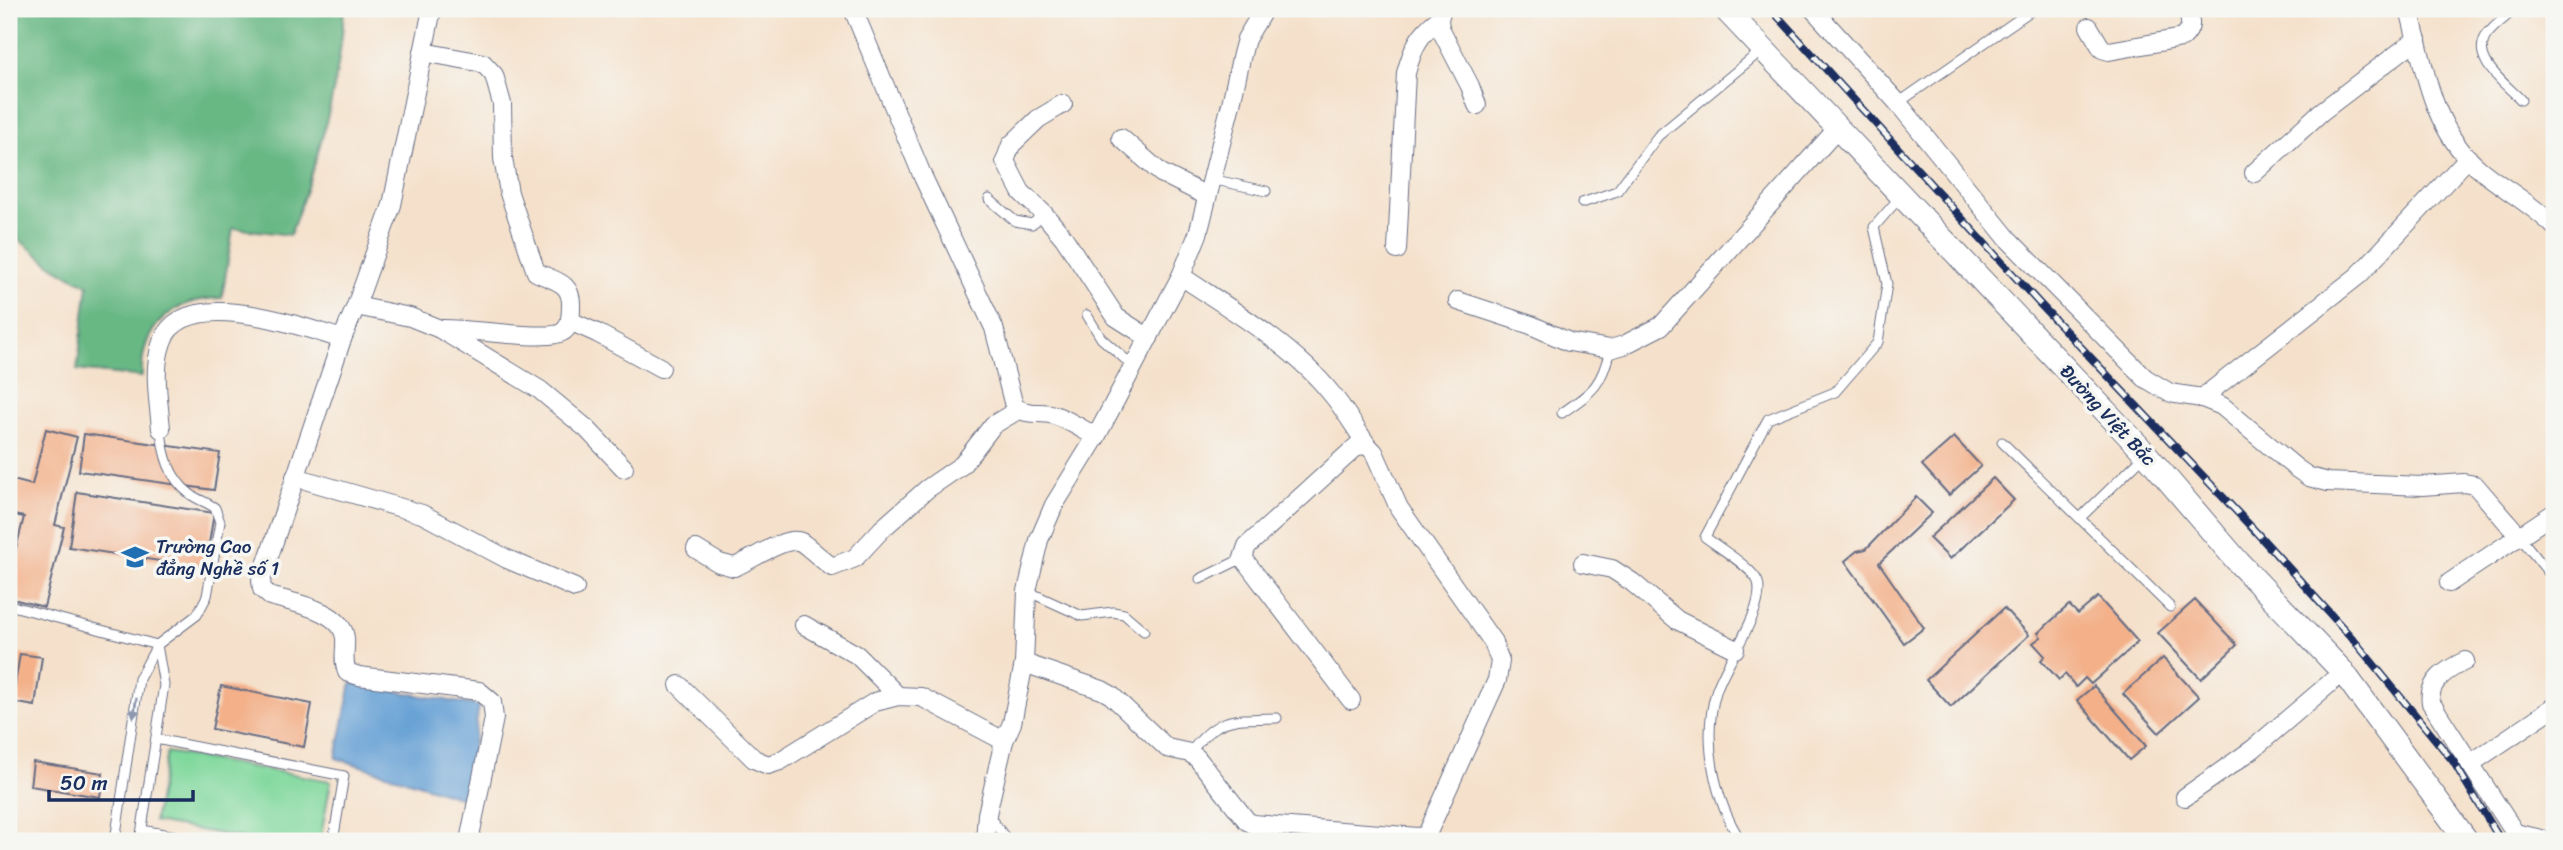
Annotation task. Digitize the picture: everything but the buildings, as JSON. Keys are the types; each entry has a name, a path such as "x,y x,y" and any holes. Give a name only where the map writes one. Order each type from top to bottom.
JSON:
{"street":[{"path":"432,9 392,205 342,339 261,580 262,589 270,596 332,616 341,625 345,637 344,663 347,671 359,676 479,691 492,702 494,718 469,841"},
{"path":"985,841 987,814 1004,741 1012,723 1024,663 1027,591 1039,540 1054,505 1096,437 1181,276 1198,234 1241,54 1246,39 1264,9"},
{"name":"Đường Việt Bắc","path":"1725,9 2146,454 2239,563 2343,672 2466,841"},
{"path":"1813,9 1898,103 2008,239 2145,378 2170,393 2202,398 2222,407 2309,477 2341,482 2422,486 2464,482 2475,485 2519,536"},
{"path":"2089,27 2102,49 2109,51 2182,38 2192,23 2186,9"},
{"path":"2409,9 2429,88 2444,130 2475,166 2554,226"},
{"path":"855,14 923,177 994,328 1014,406 1018,410"},
{"path":"1441,14 1440,28 1477,105"},
{"path":"1396,250 1406,73 1423,31 1441,14"},
{"path":"2254,173 2321,112 2417,38"},
{"path":"423,52 483,63 494,75 502,104 503,158 509,193 524,245 536,272 560,281 568,288 571,301 570,321 565,331 556,335 455,327 440,329"},
{"path":"1063,104 1038,120 1011,145 1005,161 1021,192 1064,238 1116,317 1149,338"},
{"path":"1458,301 1531,325 1569,342 1610,349 1624,345 1661,326 1837,129"},
{"path":"1121,138 1161,173 1209,188"},
{"path":"2202,398 2359,275 2468,158"},
{"path":"1024,663 1111,695 1167,748 1190,753 1197,758 1242,817 1253,824 1418,837 1426,836 1497,680 1500,661 1493,642 1399,508 1374,452 1330,392 1308,369 1236,313 1181,276"},
{"path":"356,306 410,317 440,329 540,390 587,429 624,468"},
{"path":"160,429 160,350 170,327 179,320 229,313 273,318 342,339"},
{"path":"570,321 661,368"},
{"path":"696,549 719,564 734,568 787,541 802,542 815,556 832,567 855,558 882,529 927,489 962,465 993,425 1018,410 1049,414 1096,437"},
{"path":"1351,700 1243,558 1247,546 1357,446 1367,445"},
{"path":"295,477 422,514 507,559 575,588"},
{"path":"2449,583 2554,513"},
{"path":"1583,563 1612,569 1632,582 1676,620 1735,649"},
{"path":"804,625 857,655 898,696"},
{"path":"2465,661 2440,676 2430,699 2515,832 2550,841"},
{"path":"2185,797 2253,750 2343,672"},
{"path":"679,685 754,759 768,765 780,761 875,702 898,696 920,697 1004,741"},
{"path":"2470,764 2554,707"}],"lane":[{"path":"2515,9 2486,36 2482,49 2484,60 2521,100"},
{"path":"1898,103 2032,10"},
{"path":"1583,203 1617,191 1658,136 1762,50"},
{"path":"1209,188 1266,191"},
{"path":"1741,841 1733,830 1716,785 1710,735 1716,692 1751,621 1758,595 1758,582 1752,573 1705,537 1768,419 1835,392 1878,342 1887,284 1874,227 1901,196"},
{"path":"989,199 1015,221 1032,224 1044,214"},
{"path":"1087,315 1101,338 1133,366"},
{"path":"1562,413 1589,394 1605,373 1610,349"},
{"path":"115,841 139,680 157,645 190,621 203,606 220,522 215,508 193,496 175,479 165,457 160,429"},
{"path":"2002,442 2170,607"},
{"path":"2081,517 2146,454"},
{"path":"2519,536 2553,578"},
{"path":"1200,579 1243,558"},
{"path":"1027,591 1082,616 1113,612 1124,614 1144,631"},
{"path":"9,605 157,645"},
{"path":"140,841 164,685 157,645"},
{"path":"1190,753 1203,735 1223,722 1277,718"},
{"path":"156,739 344,776 333,841"},
{"path":"987,814 1008,841"},
{"path":"142,830 202,841"}],"green space":[{"path":"9,9 344,9 338,67 326,124 290,235 233,228 222,298 189,304 163,319 147,343 142,377 77,370 88,285 55,268 9,232"},
{"path":"167,752 331,781 320,841 260,841 154,822"}],"water":[{"path":"351,683 479,706 465,799 336,758"}],"railway":[{"path":"1771,9 2039,303 2256,532 2352,638 2453,761 2501,841"}],"place":[{"name":"Trường Cao đẳng Nghề số 1","path":"135,557"}]}
